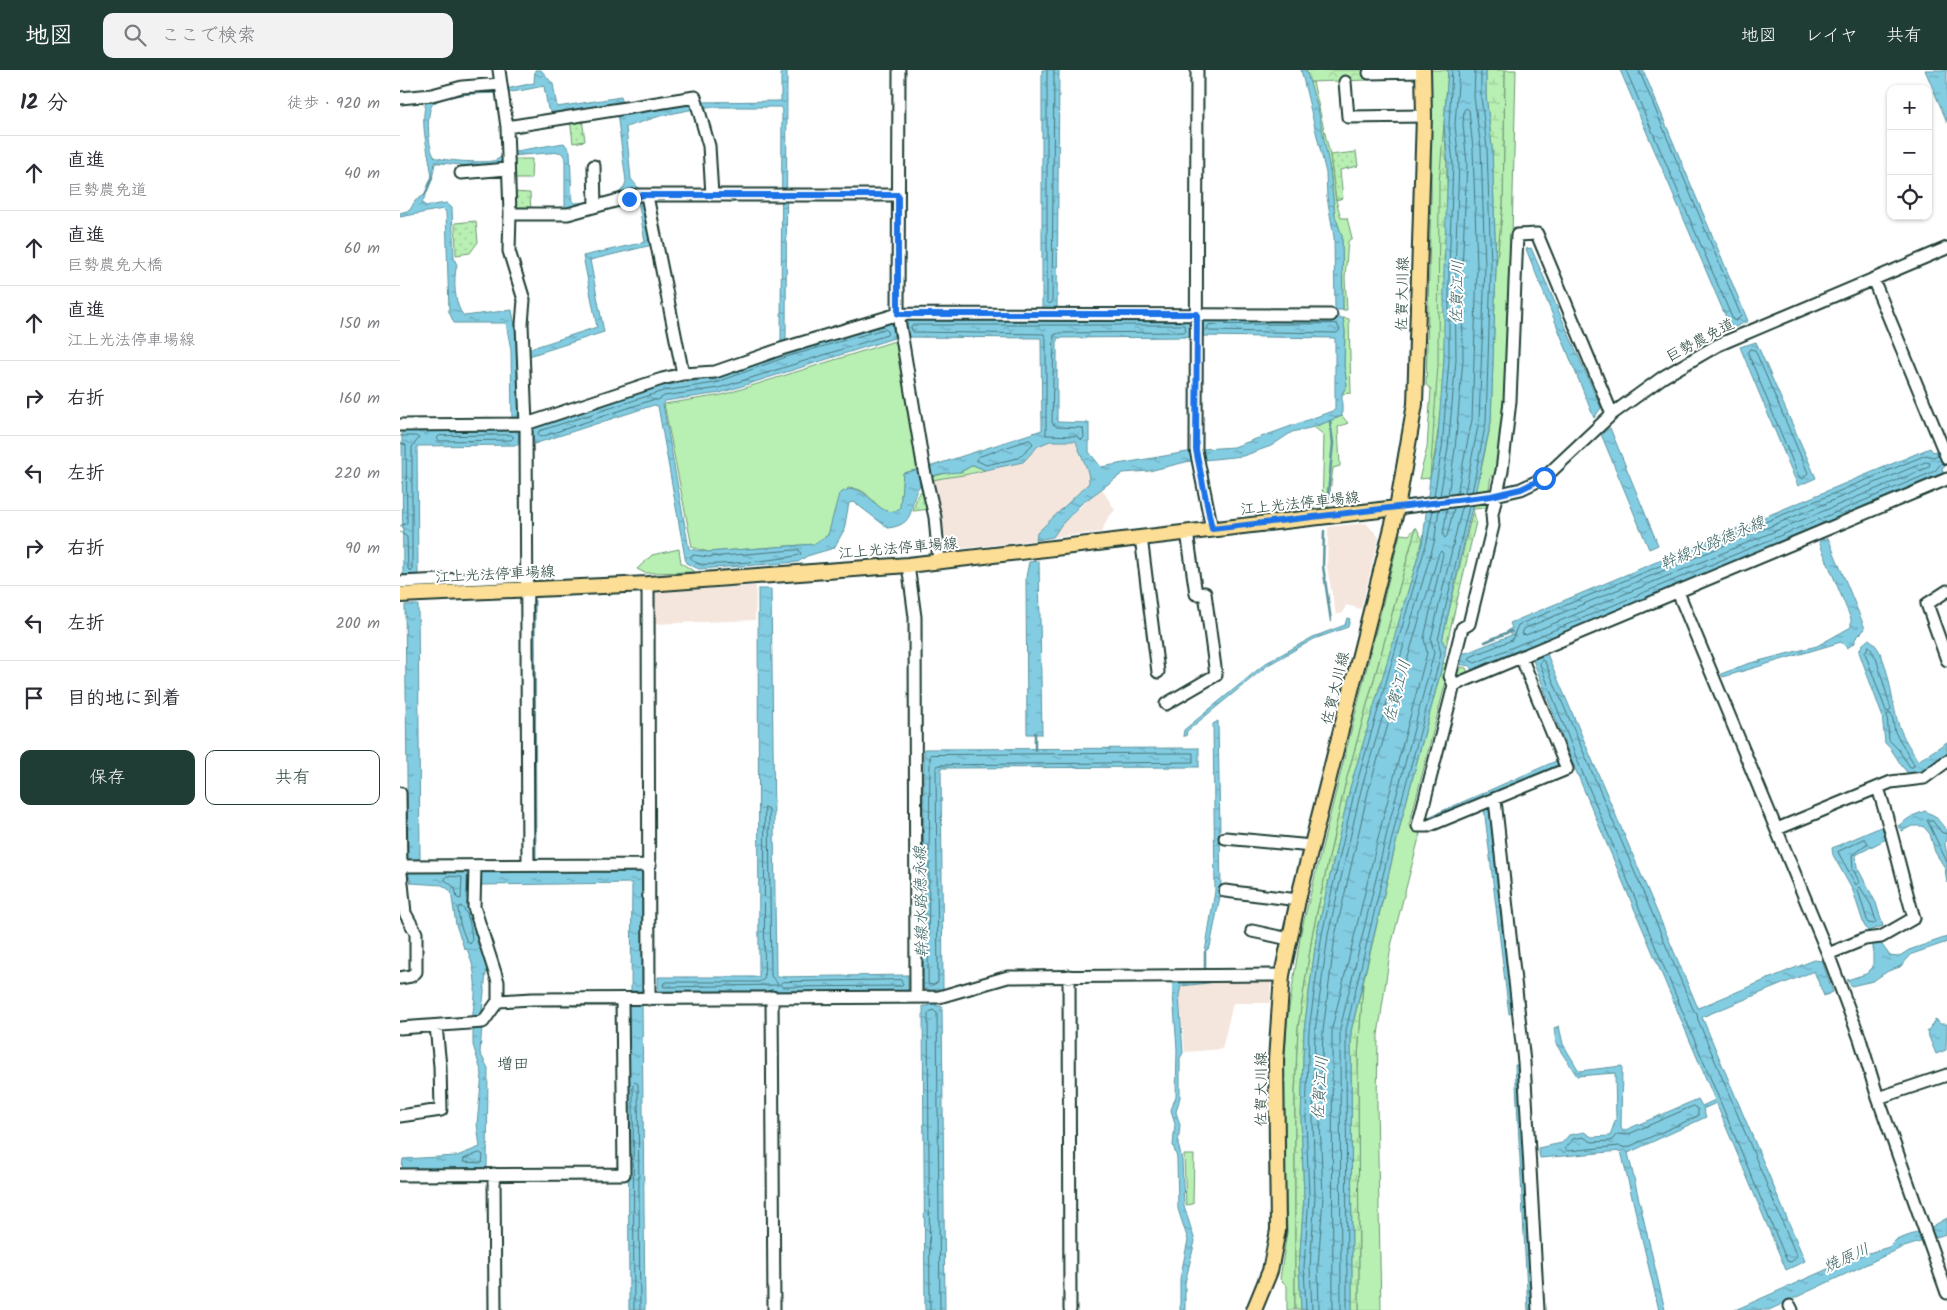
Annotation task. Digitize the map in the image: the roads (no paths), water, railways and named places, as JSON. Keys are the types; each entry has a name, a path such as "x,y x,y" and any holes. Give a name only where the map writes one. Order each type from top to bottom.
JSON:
{"main road":[{"name":"佐賀大川線","path":"1254,1310 1270,1271 1278,1230 1276,1060 1282,975 1298,900 1397,508 1415,404 1424,116 1423,71"},
{"name":"江上光法停車場線","path":"400,595 526,582 648,584 908,565 1397,508"}],"street":[{"path":"499,70 506,127 510,214 509,251 524,300 522,324 526,432 528,865"},
{"path":"899,70 899,324 934,518 939,562"},
{"path":"1197,70 1196,450 1212,529"},
{"path":"1369,74 1423,71"},
{"path":"1345,82 1348,117 1424,116"},
{"path":"400,98 432,95 462,87 501,89"},
{"path":"506,127 695,97 709,146 712,195"},
{"path":"461,173 507,160"},
{"path":"594,166 594,202"},
{"path":"510,214 568,214 594,202 642,195 898,195"},
{"path":"642,195 683,374"},
{"path":"1521,658 1567,769 1428,826 1418,826 1454,685 1450,676 1462,628 1469,624 1493,526 1494,496 1502,471 1510,401 1517,235 1537,234 1612,414"},
{"name":"巨勢農免道","path":"1397,508 1494,496 1521,489 1544,478 1612,414 1663,377 1718,345 1947,248"},
{"path":"1873,278 1947,458"},
{"path":"400,425 526,432 662,379 683,374 715,372 781,349 899,324 1050,314 1197,324 1331,315"},
{"path":"1454,685 1947,479"},
{"path":"1166,704 1216,675 1206,593 1196,594 1187,532"},
{"path":"1141,537 1158,672"},
{"path":"908,565 915,617 927,997"},
{"path":"400,582 526,582"},
{"path":"648,584 649,998"},
{"path":"1947,591 1927,604 1947,660"},
{"path":"1678,592 1778,829 1828,954 1860,1039 1878,1098 1947,1293"},
{"path":"1778,829 1891,782 1924,778 1947,762"},
{"path":"1828,954 1865,939 1881,937 1914,918 1900,872 1894,836 1878,788"},
{"path":"400,793 400,866 405,913 416,933 416,972 412,976 400,978"},
{"path":"1495,800 1524,1062 1538,1310"},
{"path":"1225,838 1312,846"},
{"path":"400,866 475,874 528,865 650,865"},
{"path":"400,1028 484,1022 498,1001 498,982 474,907 475,874"},
{"path":"1225,891 1298,900"},
{"path":"1252,931 1289,938"},
{"path":"498,1001 532,999 927,997 1008,976 1282,975"},
{"path":"1069,976 1070,1310"},
{"path":"772,997 774,1310"},
{"path":"400,1175 624,1174 622,999"},
{"path":"400,1116 441,1110 440,1066 436,1026"},
{"path":"1878,1098 1947,1075"},
{"path":"494,1174 495,1310"}],"water":[{"path":"535,70 541,70 553,84 557,107 621,97 623,105 553,113 548,109 544,86 510,92 461,95 442,99 434,103 429,113 429,139 435,157 454,161 480,162 493,161 502,156 503,161 478,167 435,163 432,179 424,129 427,99 460,91 506,89 534,83"},
{"path":"781,70 787,70 786,342 781,344 782,107 701,107 700,102 781,101"},
{"path":"1042,70 1059,70 1057,309 1042,309"},
{"path":"1301,70 1306,70 1318,109 1330,170 1335,216 1342,236 1343,310 1335,310 1334,237 1327,197 1326,173"},
{"name":"佐賀江川","path":"1448,70 1486,70 1486,95 1492,147 1496,267 1491,422 1442,641 1446,647 1445,655 1401,822 1351,1031 1352,1310 1301,1310 1299,1267 1304,1196 1301,1119 1304,1030 1317,933 1350,788 1423,540 1430,478 1437,447 1444,360 1444,270 1448,164 1444,125"},
{"path":"1620,70 1643,70 1748,321 1731,329"},
{"path":"1925,70 1947,70 1947,122 1932,85"},
{"path":"690,103 694,109 660,116 626,127 631,179 642,192 630,190 623,195 597,200 619,193 626,181 617,113"},
{"path":"564,143 570,151 572,200 575,203 588,202 589,205 565,209 565,156 560,152 511,156 510,152"},
{"path":"426,194 422,203 426,206 447,203 452,208 454,258 457,265 455,292 458,306 464,316 512,310 520,353 521,418 512,418 511,350 506,323 454,323 449,312 446,212 443,209 400,217 400,213 410,210 415,201"},
{"path":"643,199 652,245 590,260 604,332 529,356 529,349 597,327 583,256 645,242 638,200"},
{"path":"1531,248 1601,408 1594,418 1526,249"},
{"path":"1334,318 1343,318 1345,331 1344,365 1347,385 1342,394 1342,416 1314,427 1292,432 1271,446 1243,456 1204,460 1202,449 1234,447 1335,410 1335,338 1201,336 1202,320 1333,320"},
{"path":"907,320 1191,320 1191,337 1057,338 1057,422 1089,423 1089,452 1101,467 1193,451 1194,460 1149,471 1123,473 1081,504 1061,525 1053,537 1036,540 1037,533 1089,483 1086,468 1076,441 1050,441 1038,446 1023,462 985,470 973,465 959,472 933,476 925,480 915,494 910,516 899,525 888,528 854,502 849,503 844,530 834,548 807,556 798,562 699,569 686,563 658,406 654,405 534,444 532,428 662,386 714,378 785,352 892,322 894,338 720,393 665,401 663,404 689,549 708,552 815,544 828,535 839,494 849,490 858,490 878,506 892,511 900,508 903,473 926,468 1042,430 1041,338 907,337"},
{"path":"1756,342 1816,478 1798,486 1740,347"},
{"path":"1610,428 1658,545 1649,549 1601,434"},
{"path":"519,430 518,445 417,446 418,576 403,576 402,431"},
{"path":"1947,447 1947,465 1942,467 1943,473 1818,525 1824,540 1828,538 1865,629 1855,639 1855,643 1847,648 1841,642 1723,677 1721,674 1747,664 1817,646 1851,627 1851,619 1819,542 1822,540 1816,526 1472,670 1470,666 1457,664 1461,652 1466,653 1514,634 1513,632 1510,634 1508,630 1512,628 1510,623 1930,448 1933,452"},
{"path":"1039,561 1042,734 1027,734 1026,577 1029,562"},
{"path":"758,589 771,589 776,977 908,975 908,991 658,993 658,977 759,977"},
{"path":"531,600 535,600 536,859 533,859"},
{"path":"405,605 418,605 420,860 408,860"},
{"path":"1347,618 1350,619 1348,627 1314,639 1268,665 1187,731 1186,736 1183,736 1184,730 1266,663 1313,637 1345,625"},
{"path":"1869,639 1882,656 1897,721 1904,738 1918,761 1947,742 1947,754 1922,772 1916,774 1906,771 1885,743 1882,715 1859,652 1862,645"},
{"path":"1547,654 1698,1008 1814,960 1822,961 1833,992 1824,996 1814,971 1702,1017 1805,1261 1786,1270 1716,1103 1703,1109 1706,1117 1628,1153 1665,1310 1659,1310 1621,1151 1540,1158 1538,1148 1562,1143 1569,1135 1584,1132 1592,1137 1610,1136 1616,1118 1615,1073 1577,1076 1556,1044 1554,1028 1559,1026 1563,1044 1579,1071 1622,1066 1621,1128 1623,1131 1698,1099 1702,1106 1715,1100 1571,759 1533,660"},
{"path":"1218,721 1221,891 1210,947 1205,952 1215,891 1213,724"},
{"path":"1199,748 1199,767 941,768 943,989 936,989 936,993 929,993 929,989 923,989 924,749"},
{"path":"1556,761 1559,767 1428,821 1426,818"},
{"path":"1489,807 1513,1013 1509,1014 1484,808"},
{"path":"1925,811 1935,816 1947,831 1945,845 1947,854 1947,883 1945,868 1935,852 1930,834 1923,826 1912,826 1902,831 1898,826 1912,816"},
{"path":"1881,827 1885,829 1888,838 1856,855 1857,867 1876,903 1883,926 1868,931 1864,925 1853,891 1833,855 1832,848"},
{"path":"646,868 645,991 631,991 632,883 481,885 481,871"},
{"path":"467,871 467,904 476,927 477,943 487,964 483,1016 472,1020 475,992 473,968 456,925 451,891 442,885 411,883 408,872"},
{"path":"1947,937 1947,942 1912,954 1900,967 1888,971 1873,981 1851,986 1847,980 1866,974 1873,967 1873,944 1880,942 1890,956 1898,957 1909,950"},
{"path":"1172,980 1206,980 1217,982 1181,986 1179,995 1183,1053 1180,1058 1180,1097 1176,1112 1180,1125 1178,1144 1182,1160 1184,1206 1195,1241 1185,1283 1185,1310 1180,1310 1180,1279 1188,1240 1178,1209 1177,1158 1173,1145 1175,1124 1171,1110 1176,1096 1177,1049"},
{"path":"929,1002 936,1002 936,1006 942,1006 945,1310 925,1310 923,1006 929,1006"},
{"path":"628,1003 642,1003 645,1310 629,1310"},
{"path":"1936,1019 1940,1024 1947,1024 1946,1050 1936,1054 1927,1032"},
{"path":"482,1025 480,1053 488,1068 487,1168 402,1169 403,1159 457,1156 480,1147 477,1124 482,1074 473,1045 473,1028"},
{"path":"1515,1065 1519,1065 1533,1310 1528,1310"},
{"path":"1947,1218 1946,1234 1901,1248 1769,1310 1735,1310 1855,1257 1889,1247 1896,1240 1930,1228"}],"waterway":[{"path":"425,195 432,178"},
{"path":"1327,503 1333,443 1330,421"},
{"path":"1324,531 1323,566 1331,621"},
{"name":"幹線水路徳永線","path":"1485,642 1511,631"},
{"path":"1035,733 1035,750"},
{"path":"1205,952 1205,971"}],"district":[{"name":"増田","path":"513,1063"}],"water label":[{"name":"焼原川","path":"1846,1257"}]}
